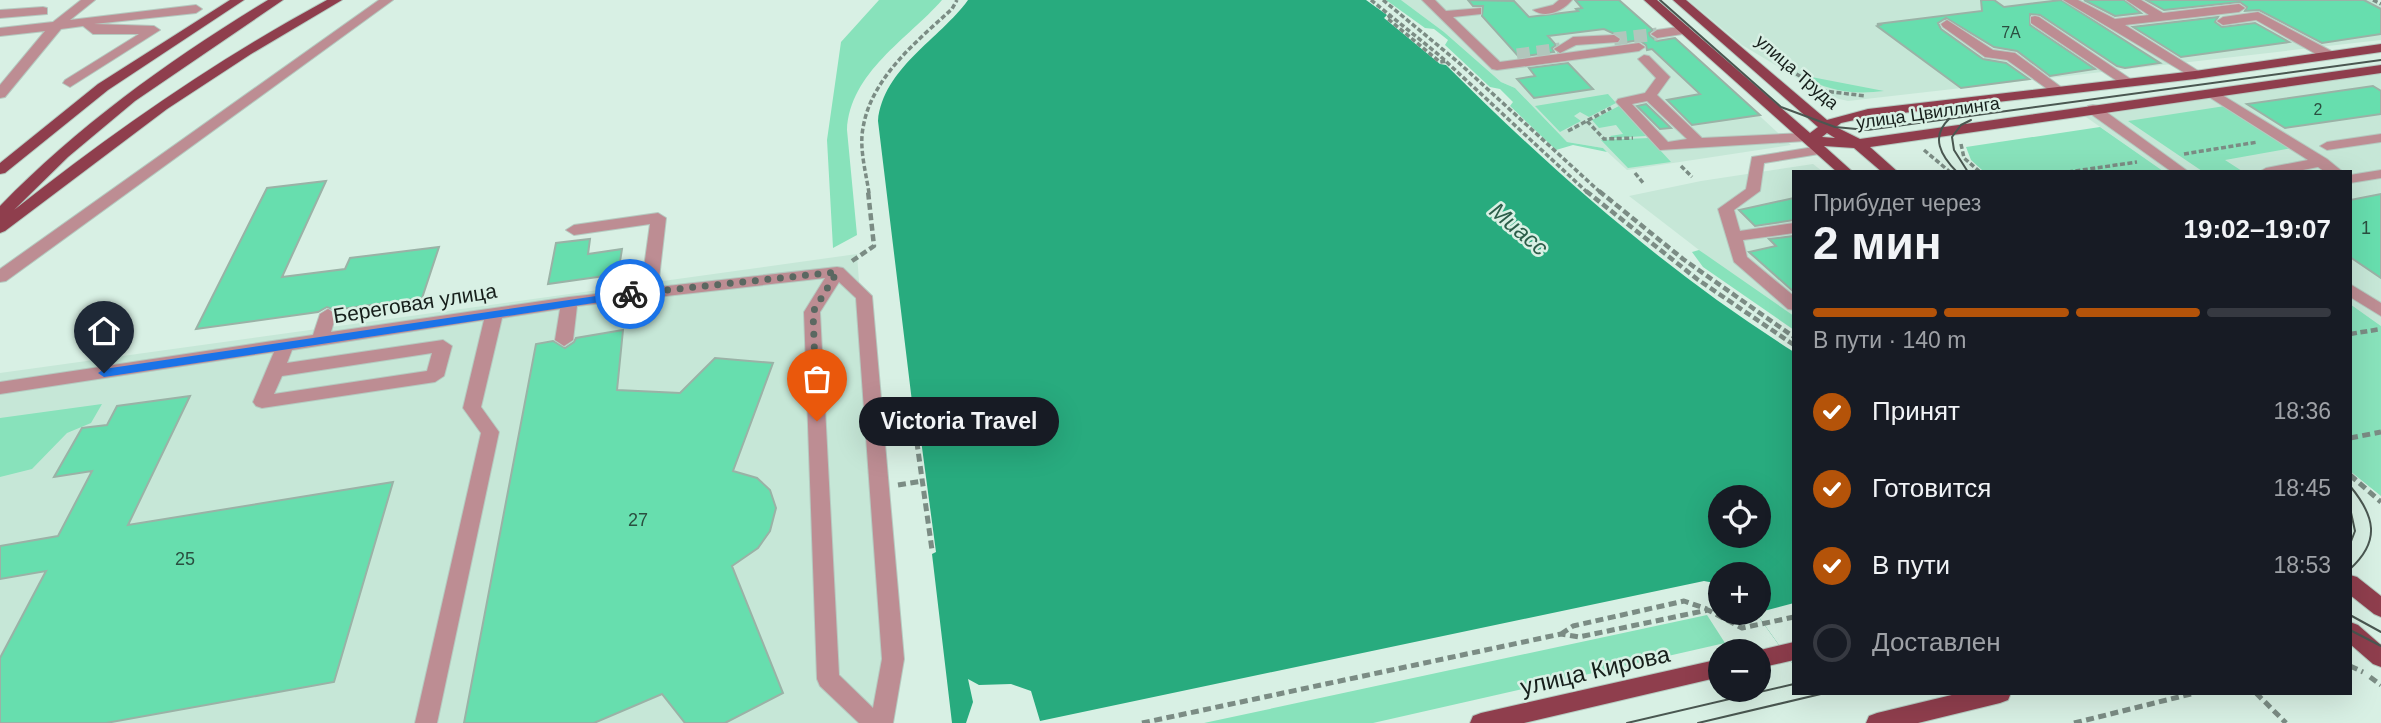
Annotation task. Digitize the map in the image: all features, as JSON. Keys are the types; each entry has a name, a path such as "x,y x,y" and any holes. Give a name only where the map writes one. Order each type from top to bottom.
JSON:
{"main road":[{"path":"0,170 103,87 238,0"},
{"path":"0,215 64,153 142,89 277,0"},
{"path":"0,228 104,145 188,86 336,0"},
{"path":"1650,0 1844,170"},
{"name":"улица Труда","path":"1679,0 1827,128 1858,144 1889,170"},
{"name":"улица Цвиллинга","path":"1811,142 1836,120 1868,113 2195,75 2381,48"},
{"name":"улица Цвиллинга","path":"1811,142 1858,144 2381,69"},
{"path":"2352,585 2381,608"},
{"path":"2352,633 2381,658"},
{"path":"1771,656 1789,652"},
{"name":"улица Кирова","path":"1481,723 1708,671"},
{"path":"1877,723 1992,695"}],"street":[{"path":"0,94 56,26 72,10 89,0"},
{"path":"0,277 387,0"},
{"path":"1428,0 1497,66 1642,53 1663,77 1650,96 1623,102"},
{"path":"1539,10 1557,8 1566,0"},
{"path":"2069,0 2112,23 2195,75"},
{"path":"2132,0 2161,17"},
{"path":"2112,23 2239,8"},
{"path":"0,32 87,23 115,16 196,9"},
{"path":"0,14 43,11"},
{"path":"1442,15 1477,11"},
{"path":"2194,25 2258,16 2328,55"},
{"path":"2035,20 2128,82"},
{"path":"70,83 154,30 93,30 87,23"},
{"path":"1947,23 1990,54 2010,56 2059,90"},
{"path":"1657,34 1685,30"},
{"path":"1560,49 1573,41 1614,39"},
{"path":"1489,59 1517,55"},
{"path":"2214,94 2333,170"},
{"path":"1650,96 1698,142"},
{"path":"1623,102 1665,147 1698,142 1811,142"},
{"path":"2093,109 2179,170"},
{"path":"2327,146 2381,138"},
{"path":"1792,303 1740,259 1726,209 1753,191 1757,160 1811,142"},
{"path":"2277,170 2322,162"},
{"path":"2352,179 2381,174"},
{"path":"573,230 658,218 649,292"},
{"path":"1734,237 1792,228"},
{"path":"874,723 828,679 813,312 837,272 864,296 893,659 882,723"},
{"name":"Береговая улица","path":"0,388 569,302 837,272"},
{"path":"2352,290 2381,311"},
{"path":"564,340 569,302"},
{"path":"320,341 328,314"},
{"path":"426,723 490,432 472,408 494,314"},
{"path":"424,349 431,324"},
{"path":"275,371 443,346 435,376 262,402 285,346"}],"path":[{"path":"837,272 874,246 862,130 871,100 904,53 952,9 957,0"},
{"path":"1371,0 1448,61 1545,156 1653,247 1726,302 1792,344"},
{"path":"1383,0 1441,44 1540,139 1621,209 1727,291 1792,336"},
{"path":"2373,0 2381,4"},
{"path":"1790,70 1824,91 1846,97"},
{"path":"1568,131 1623,102"},
{"path":"1587,121 1604,139 1655,136"},
{"path":"1961,141 1964,158 1978,170"},
{"path":"1922,148 1948,170"},
{"path":"1681,166 1692,177"},
{"path":"1635,173 1644,184"},
{"path":"2352,334 2380,329"},
{"path":"913,412 932,551"},
{"path":"2352,438 2381,432"},
{"path":"2352,477 2381,502"},
{"path":"909,483 923,481"},
{"path":"1561,634 1573,626 1684,601 1708,610"},
{"path":"1142,723 1561,634 1579,637 1708,610"},
{"path":"1771,622 1792,617"},
{"path":"1736,625 1742,628 1755,625"},
{"path":"2074,723 2187,695"},
{"path":"2258,695 2286,723"}],"shaded area":[{"path":"879,0 942,0 883,58 858,91 847,130 857,235 833,248 827,140 841,42"},
{"path":"1386,0 1401,0 1444,32 1501,82 1515,88 1567,142 1603,148 1607,152 1573,145 1556,150 1510,106 1513,102 1500,89 1490,87 1445,45 1448,40 1434,29 1425,28"},
{"path":"1401,0 1619,0 1660,36 1672,35 1791,145 1627,170 1603,148 1567,142 1515,88 1501,82 1444,32"},
{"path":"1688,0 2371,0 2381,5 2381,40 1848,101 1827,96 1742,45"},
{"path":"2381,73 2381,326 2352,305 2352,170 2162,170 2086,117"},
{"path":"1801,75 1884,91 1841,90 1821,85"},
{"path":"1608,94 1616,103 1589,117 1580,112 1574,116 1581,121 1560,132 1535,106"},
{"path":"1619,106 1646,136 1612,138 1610,136 1623,134 1616,125 1599,128 1592,120"},
{"path":"2225,106 2292,148 2225,160 2240,170 2201,170 2128,121"},
{"path":"2100,127 2162,170 1982,170 1971,160 1966,147"},
{"path":"1649,138 1671,162 1628,168 1601,140"},
{"path":"1813,164 1821,170 1792,170 1792,315 1738,280 1629,196 1701,181"},
{"path":"1699,250 1792,315 1792,329 1703,267 1692,252"},
{"path":"857,254 891,723 0,723 0,373"},
{"path":"2352,305 2381,326 2381,496 2352,473"},
{"path":"102,404 91,423 67,433 32,469 0,477 0,418"},
{"path":"1707,615 1708,625 1713,625 1722,639 1708,639 1708,647 1373,723 1204,723"}],"water":[{"name":"Миасс","path":"968,0 1366,0 1387,15 1384,18 1440,64 1446,65 1528,144 1612,218 1701,288 1792,351 1792,663 1765,625 1771,625 1771,562 1708,562 1708,582 1040,721 1031,691 1011,684 979,685 968,679 973,702 966,723 952,723 932,554 936,552 917,410 913,410 878,121 882,102 901,70"}],"pier":[{"path":"1792,604 1792,663 1765,625 1771,625 1771,609"},
{"path":"1814,695 2177,695 2188,706 2232,695 2243,696 2136,723 1834,723"}],"building":[{"path":"1468,0 1514,1 1529,17 1578,11 1576,9 1582,8 1575,0 1619,0 1653,30 1649,33 1650,36 1657,41 1675,38 1760,115 1692,125 1667,100 1700,94 1652,49 1647,50 1646,45 1639,40 1621,43 1621,37 1604,29 1548,36 1556,45 1552,48 1554,52 1519,57 1482,16 1483,6 1473,6"},
{"path":"1981,0 1994,0 2004,7 2061,0 2160,63 2125,68 2117,66 2040,15 2030,14 2030,25 2095,69 2050,76 2017,51 1994,47 1946,18 1938,23 1941,29 1983,59 2006,63 2029,79 1961,88 1877,26 1982,11"},
{"path":"2084,0 2124,0 2141,13 2115,16"},
{"path":"2146,0 2364,0 2381,9 2381,34 2322,43 2259,10 2245,11 2247,7 2240,2 2164,10"},
{"path":"2218,17 2215,22 2222,27 2255,23 2289,42 2181,57 2133,27"},
{"path":"1568,63 1593,89 1534,98 1517,79 1535,76 1529,68"},
{"path":"2373,86 2381,91 2381,114 2285,128 2247,104"},
{"path":"1646,104 1671,128 1660,129 1637,106"},
{"path":"326,181 282,277 345,269 350,258 439,247 422,298 334,310 327,307 318,312 196,329 267,188"},
{"path":"2381,194 2381,278 2352,258 2352,200"},
{"path":"1792,198 1792,220 1755,226 1739,210"},
{"path":"1792,236 1792,290 1749,252 1776,246 1769,239"},
{"path":"590,239 588,254 622,249 618,274 548,284 556,243"},
{"path":"623,330 617,390 680,393 715,358 773,363 733,471 757,478 770,490 776,508 770,531 758,548 732,566 783,693 725,723 685,723 662,694 594,723 464,723 536,344 553,341 565,348 576,338"},
{"path":"190,396 128,525 393,482 334,682 106,723 0,723 0,658 46,571 0,579 0,546 58,536 92,471 54,477 82,428 107,425 117,406"}],"tunnel":[{"path":"1614,39 1657,34"},
{"path":"1517,55 1560,49"}],"tram line":[{"path":"1660,0 1781,107 1835,127 1867,130 2381,60"},
{"path":"1949,119 1943,126 1939,139 1942,153 1955,170"},
{"path":"1967,170 1954,150 1952,137 1961,125 1971,120"},
{"path":"2352,489 2365,508 2371,528 2367,548 2352,567"},
{"path":"2352,517 2355,531 2352,539"},
{"path":"2352,616 2381,632"},
{"path":"2352,631 2381,646"},
{"path":"1627,723 1792,684"},
{"path":"1698,723 1817,695"}],"way so far":[{"path":"630,294 837,272 813,312 817,421"}],"place":[{"name":"Victoria Travel","path":"817,421"}],"route":[{"path":"104,373 630,294"}]}
